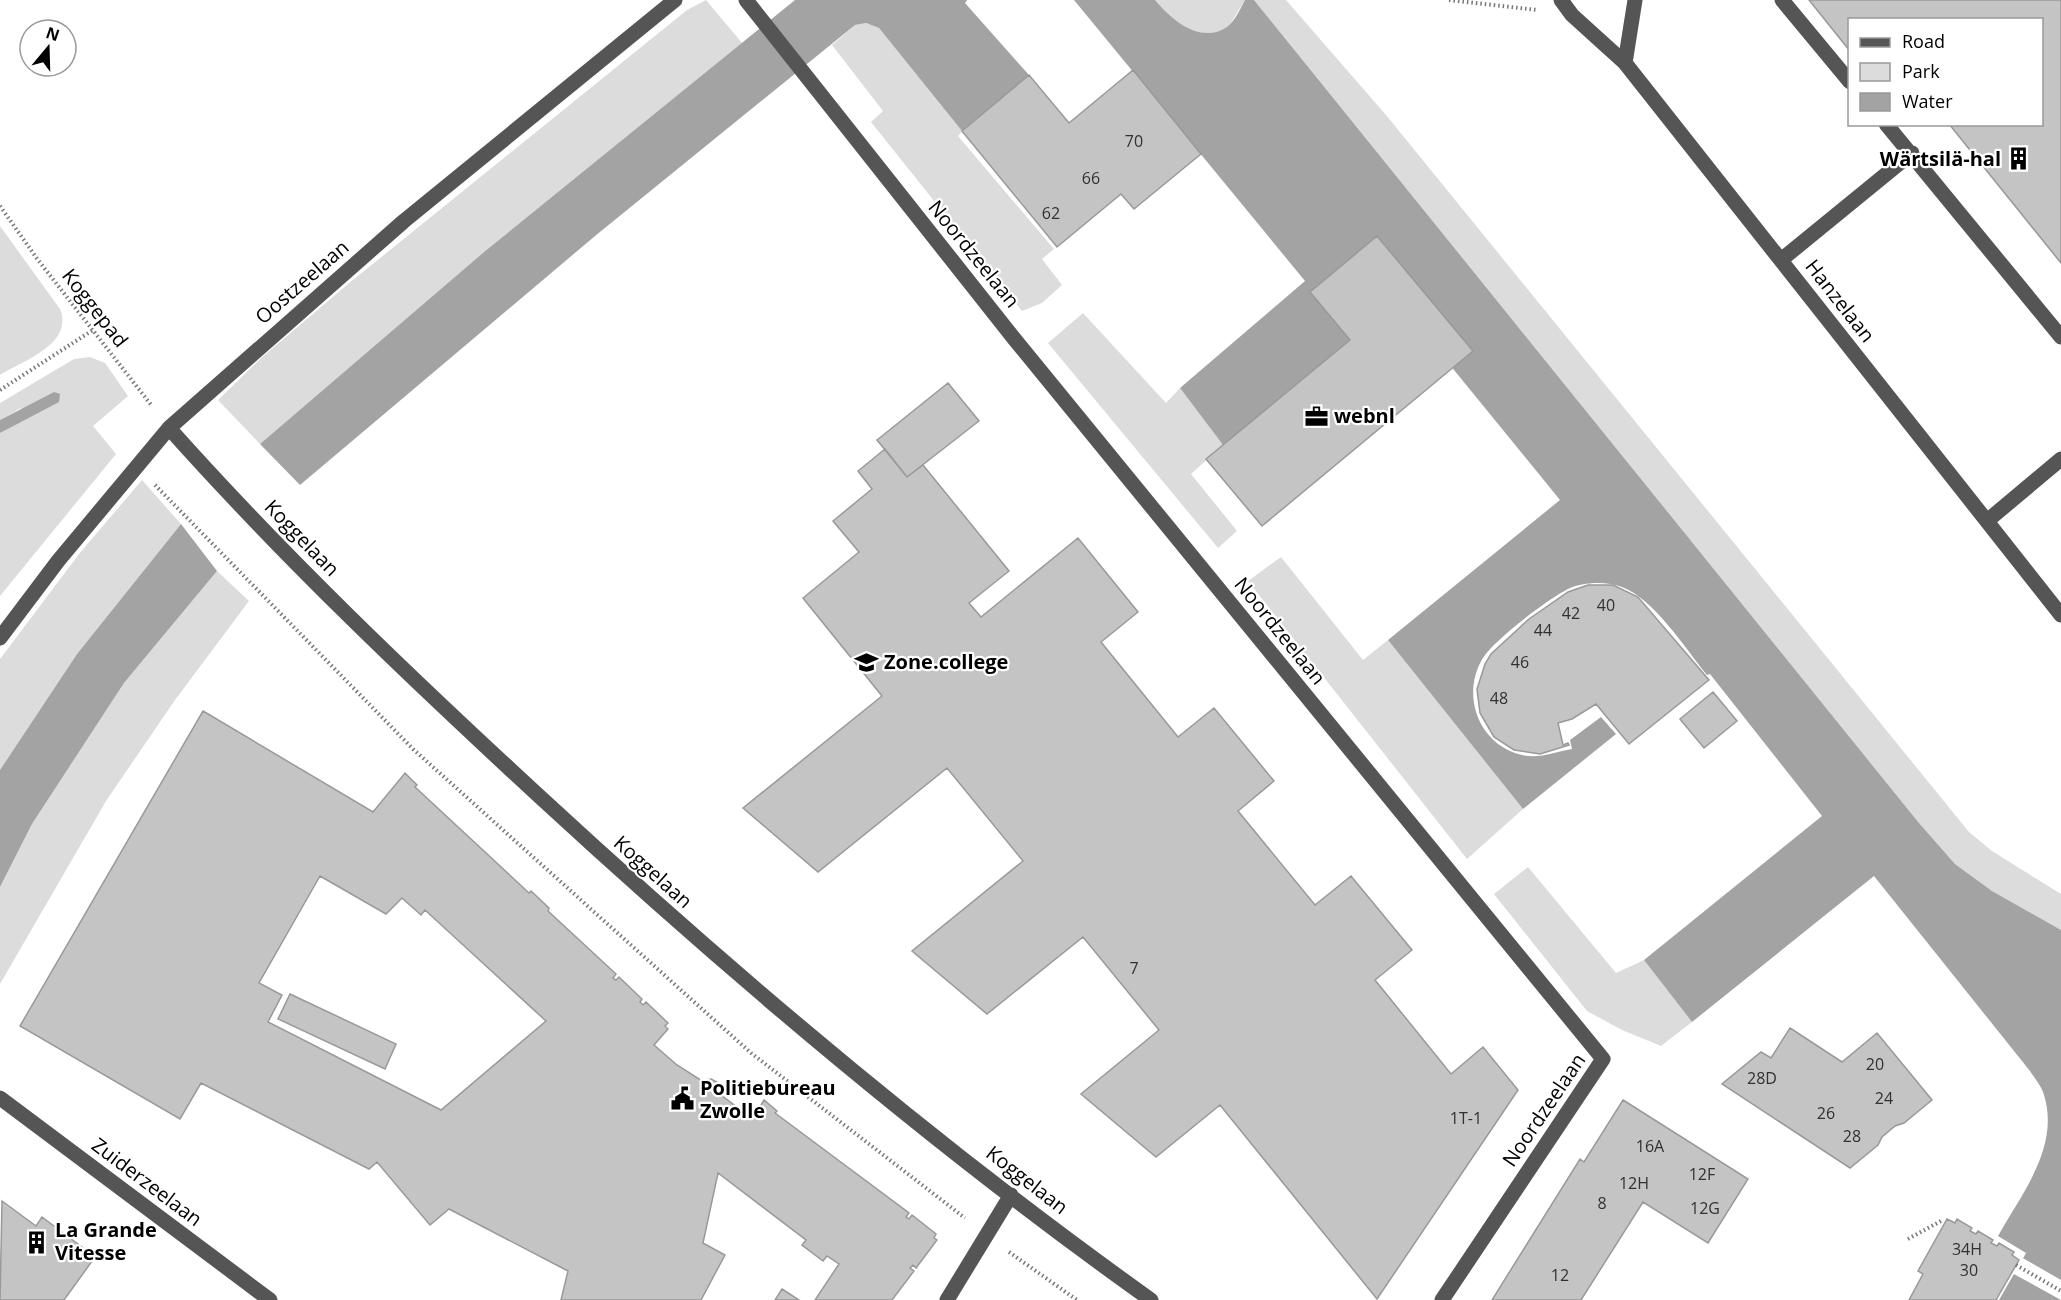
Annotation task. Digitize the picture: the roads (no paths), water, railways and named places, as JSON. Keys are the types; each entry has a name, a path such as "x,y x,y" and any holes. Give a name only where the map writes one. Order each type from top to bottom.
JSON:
{"street":[{"name":"Oostzeelaan","path":"0,638 52,569 169,428 404,220 675,0"},
{"name":"Noordzeelaan","path":"746,0 1016,341 1603,1059 1442,1300"},
{"path":"1625,63 1635,0"},
{"path":"1782,0 1848,80"},
{"name":"Hanzelaan","path":"1562,1 1572,15 1625,63 2061,615"},
{"path":"1888,126 2061,337"},
{"path":"1780,260 1912,153"},
{"name":"Koggelaan","path":"169,428 280,549 425,691 641,891 776,1007 1011,1195 1151,1300"},
{"path":"1987,521 2061,459"},
{"name":"Zuiderzeelaan","path":"0,1098 270,1300"},
{"path":"947,1300 1011,1195"}],"water":[{"path":"795,0 967,0 965,3 1029,75 962,131 879,28 866,23 855,25 595,236 300,485 260,444 484,252"},
{"path":"1074,0 1155,0 1178,22 1207,33 1217,32 1227,27 1245,0 1254,0 1919,823 1955,864 1992,891 2061,930 2061,1300 1999,1300 2026,1253 1998,1236 2036,1169 2043,1151 2048,1114 2043,1092 2030,1071 1874,876 1692,1022 1644,960 1822,816 1710,674 1707,675 1679,638 1646,602 1634,593 1616,585 1587,584 1568,589 1535,610 1510,630 1483,658 1476,672 1473,687 1474,702 1485,730 1507,749 1522,755 1535,756 1572,749 1570,740 1601,717 1616,734 1523,809 1388,640 1560,500 1401,305 1223,445 1180,388 1305,281"},
{"path":"54,392 60,394 59,402 0,433 0,420"},
{"path":"181,524 217,571 124,683 32,824 0,887 0,770 77,654"}],"place":[{"name":"Wärtsilä-hal","path":"2019,159"},
{"name":"webnl","path":"1316,416"},
{"name":"Zone.college","path":"866,662"},
{"name":"Politiebureau Zwolle","path":"682,1099"},
{"name":"La Grande Vitesse","path":"37,1242"}]}
